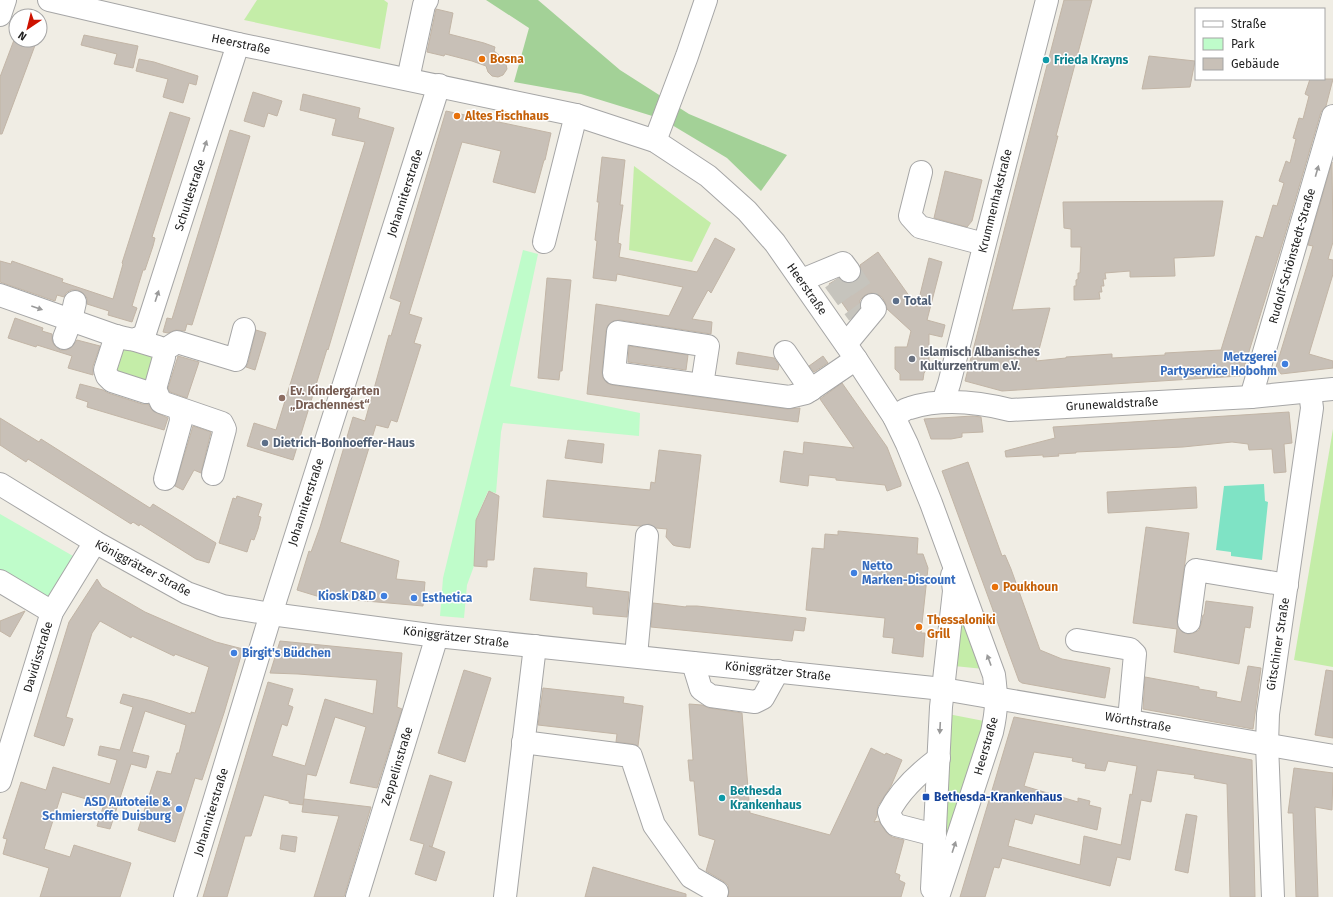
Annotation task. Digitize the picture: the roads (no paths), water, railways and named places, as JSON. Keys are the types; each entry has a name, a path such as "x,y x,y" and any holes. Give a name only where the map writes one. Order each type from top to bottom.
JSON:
{"street":[{"path":"0,14 5,0"},
{"name":"Heerstraße","path":"49,0 75,3 238,44 576,115 655,141 708,176 747,211 775,243 802,280 894,417 907,444 949,550 994,675 997,698 992,732 938,897"},
{"path":"408,79 424,5 427,0"},
{"path":"655,141 706,0"},
{"name":"Krummenhakstraße","path":"943,402 949,384 1047,0"},
{"name":"Schultestraße","path":"155,389 146,392 112,381 107,376 105,370 126,338 141,338 146,334 238,44"},
{"name":"Johanniterstraße","path":"185,897 270,614 439,85"},
{"path":"544,242 576,115"},
{"name":"Rudolf-Schönstedt-Straße","path":"1251,397 1333,116"},
{"path":"922,172 910,216 915,222 920,227 984,244"},
{"path":"802,280 836,274"},
{"path":"0,295 69,320 158,347 163,351 164,357 155,389 161,402 222,423 225,429 213,474"},
{"path":"702,385 789,397 806,394 851,352 865,314"},
{"path":"163,351 177,342 236,360 244,329"},
{"path":"785,352 811,390"},
{"name":"Grunewaldstraße","path":"894,417 909,408 943,402 984,404 1010,410 1251,397 1333,389"},
{"name":"Gitschiner Straße","path":"1273,897 1267,744 1268,714 1312,408 1310,392"},
{"path":"165,479 181,421 180,408"},
{"name":"Königgrätzer Straße","path":"0,484 95,542 187,593 222,606 270,614 437,636 943,689"},
{"path":"636,656 646,536"},
{"name":"Davidisstraße","path":"0,781 8,727 52,612 95,542"},
{"name":"Heerstraße","path":"932,897 941,708 954,591 949,550"},
{"path":"1189,622 1196,570 1287,585"},
{"path":"0,581 52,612"},
{"name":"Zeppelinstraße","path":"357,897 437,636"},
{"path":"1078,640 1130,649 1135,654 1129,720"},
{"path":"505,897 535,646"},
{"path":"693,662 701,689 711,696 755,702 763,698 778,672"},
{"name":"Wörthstraße","path":"943,689 1333,756"},
{"path":"523,742 631,756 654,825 691,877 717,892"},
{"path":"935,835 896,825 889,812 895,800 917,775 939,758"}],"tunnel":[{"path":"849,271 872,305"},
{"path":"834,281 858,314"}],"place":[{"name":"Bosna","path":"482,59"},
{"name":"Frieda Krayns","path":"1046,60"},
{"name":"Altes Fischhaus","path":"457,116"},
{"name":"Total","path":"896,301"},
{"name":"Islamisch Albanisches Kulturzentrum e.V.","path":"912,359"},
{"name":"Metzgerei Partyservice Hobohm","path":"1285,364"},
{"name":"Ev. Kindergarten „Drachennest“","path":"282,398"},
{"name":"Dietrich-Bonhoeffer-Haus","path":"265,443"},
{"name":"Netto Marken-Discount","path":"854,573"},
{"name":"Poukhoun","path":"995,587"},
{"name":"Kiosk D&D","path":"384,596"},
{"name":"Esthetica","path":"414,598"},
{"name":"Thessaloniki Grill","path":"919,627"},
{"name":"Birgit's Büdchen","path":"234,653"},
{"name":"Bethesda-Krankenhaus","path":"926,797"},
{"name":"Bethesda Krankenhaus","path":"722,798"},
{"name":"ASD Autoteile & Schmierstoffe Duisburg","path":"179,809"}]}
